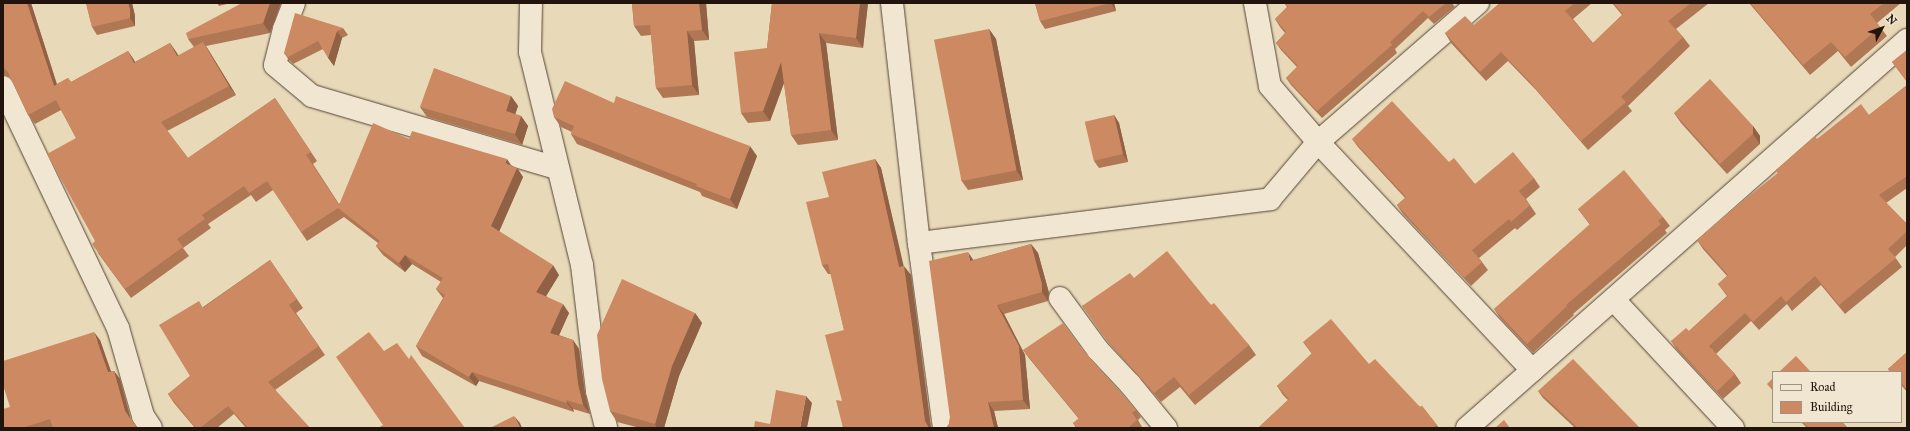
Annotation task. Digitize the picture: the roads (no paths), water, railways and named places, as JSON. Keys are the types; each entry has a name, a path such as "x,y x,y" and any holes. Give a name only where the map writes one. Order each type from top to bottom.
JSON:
{"street":[{"path":"294,3 284,29 275,65 312,96 558,168"},
{"path":"531,3 530,52 582,266 597,391 606,428"},
{"path":"892,3 920,243 944,428"},
{"path":"1255,3 1270,86 1318,142 1532,370"},
{"path":"920,243 1270,199 1318,142 1478,3"},
{"path":"1467,428 1614,300 1907,40"},
{"path":"3,87 118,328 143,416 151,428"},
{"path":"1060,298 1098,350 1130,384 1166,428"},
{"path":"1614,300 1733,428"}]}
